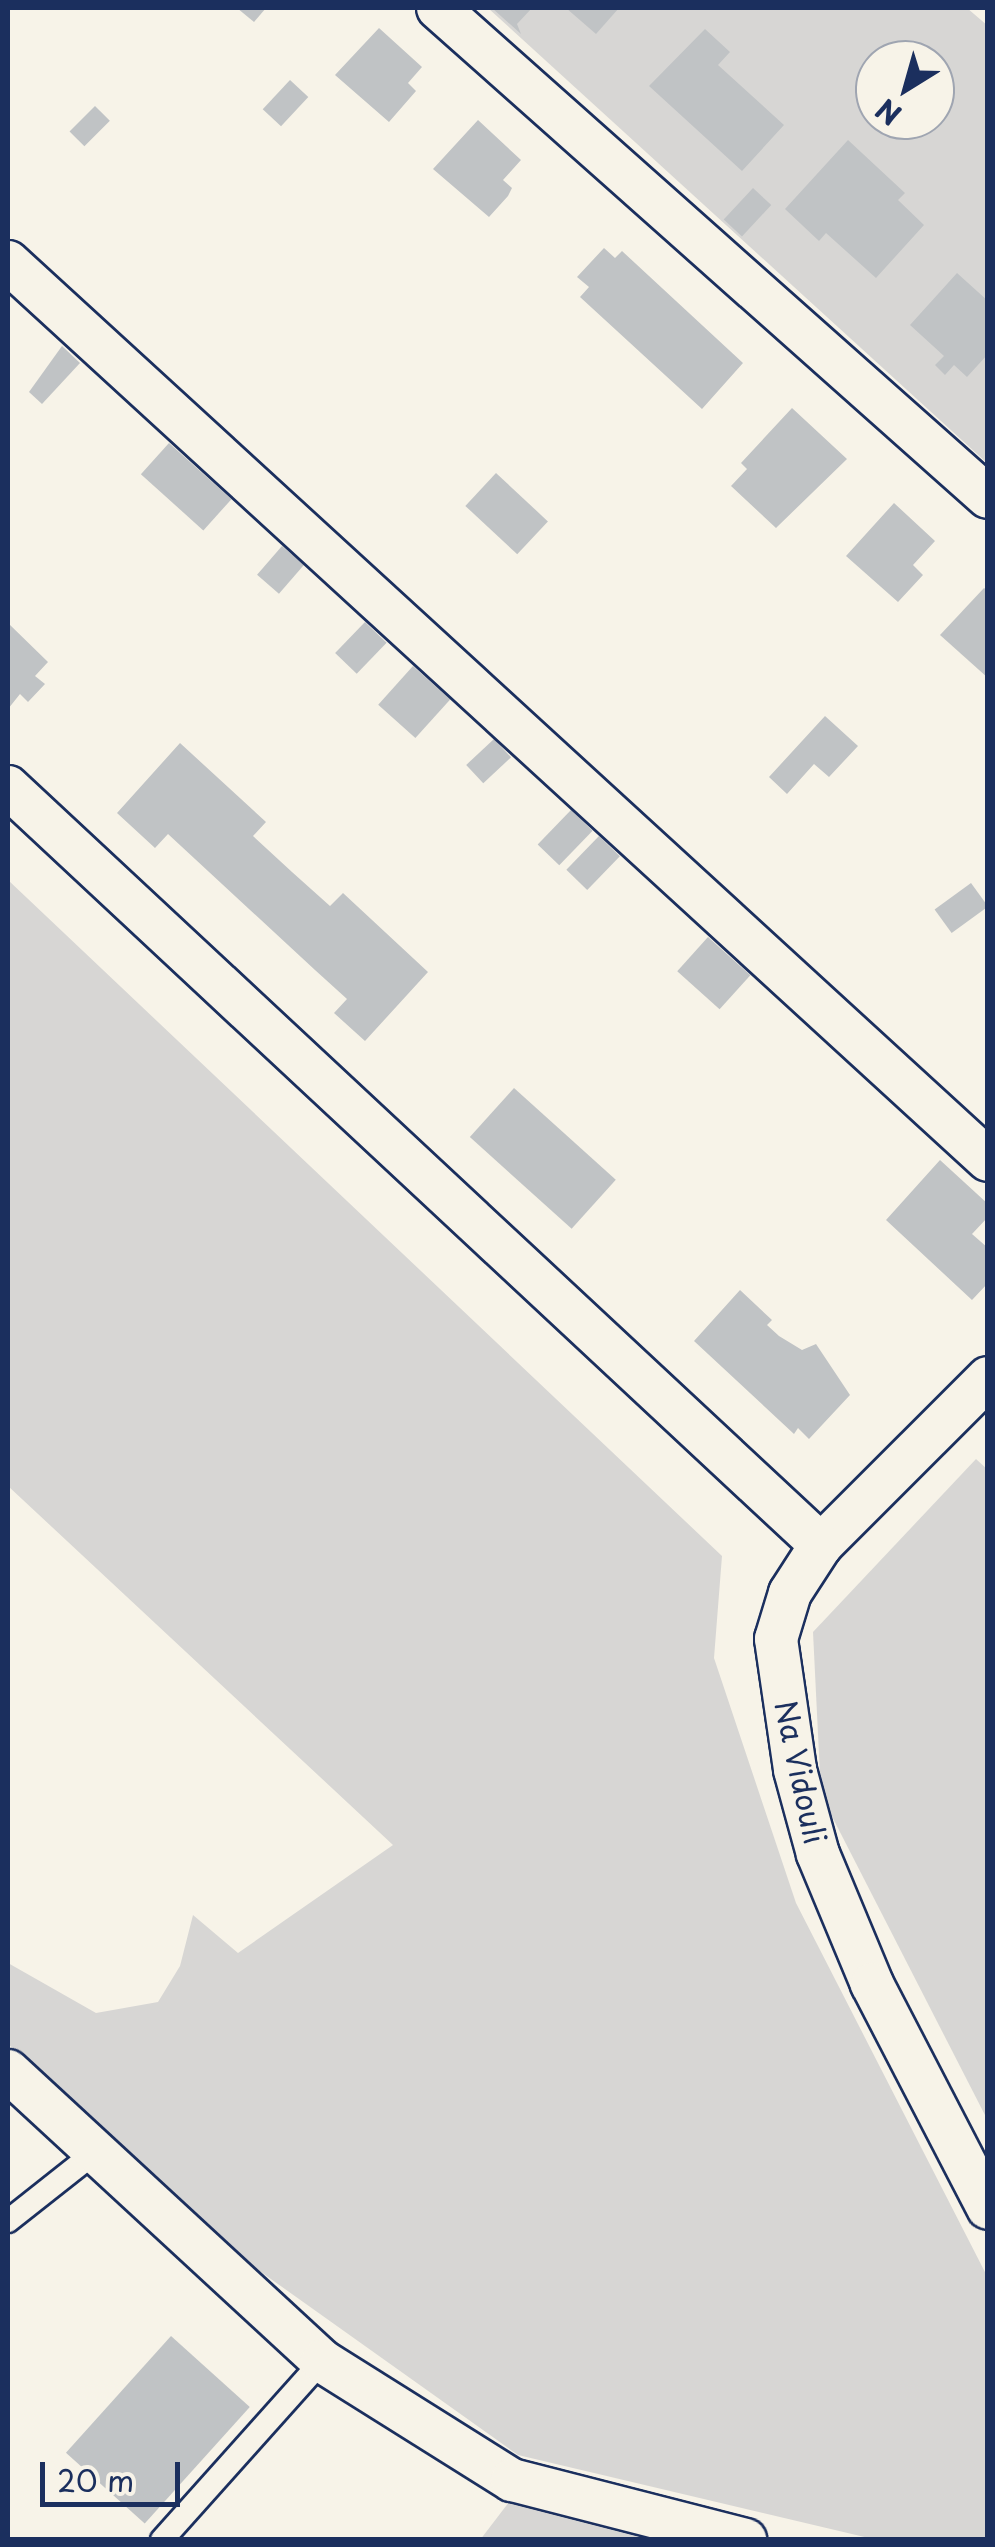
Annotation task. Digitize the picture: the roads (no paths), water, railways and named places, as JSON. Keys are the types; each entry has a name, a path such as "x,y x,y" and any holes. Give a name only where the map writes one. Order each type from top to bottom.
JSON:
{"street":[{"path":"438,8 988,497"},
{"path":"8,262 988,1160"},
{"path":"8,787 821,1545"},
{"name":"Na Vidouli","path":"988,1378 821,1545 790,1593 776,1639 795,1770 818,1854 872,1984 988,2208"},
{"path":"8,2071 322,2361 512,2480 745,2540"}],"lane":[{"path":"8,2220 94,2154"},
{"path":"162,2540 322,2361"}]}
